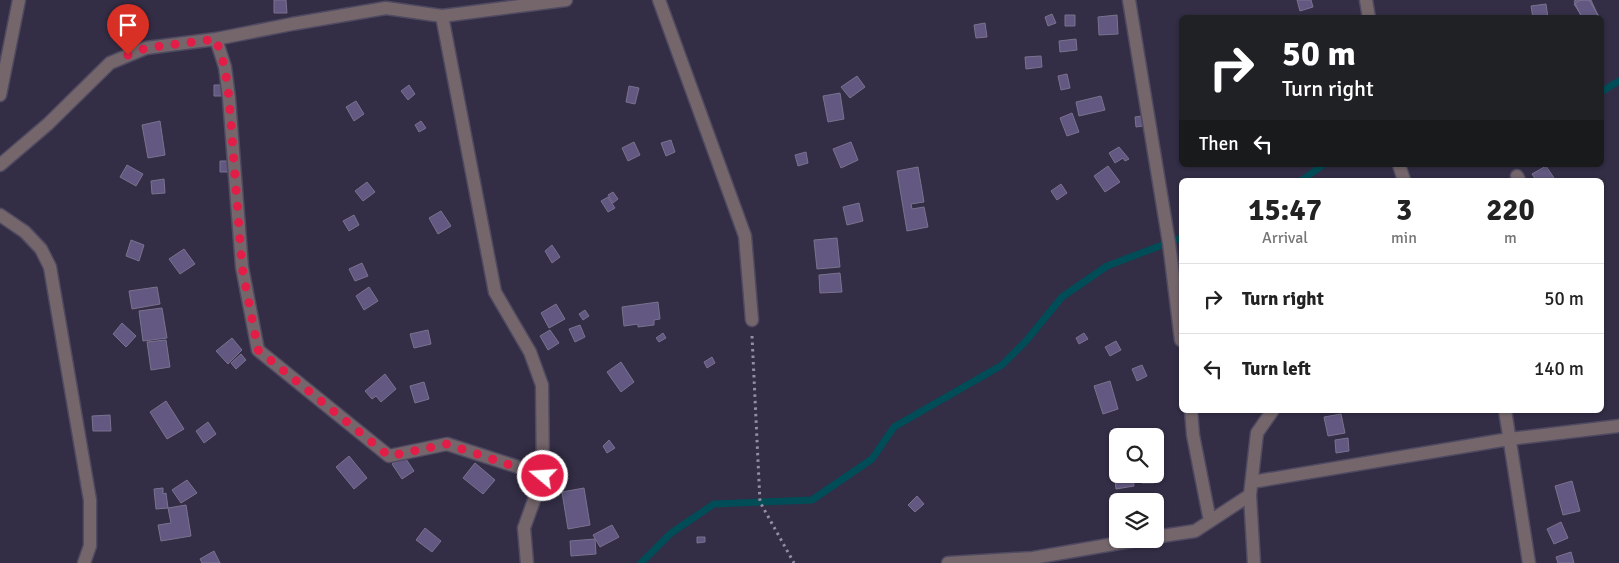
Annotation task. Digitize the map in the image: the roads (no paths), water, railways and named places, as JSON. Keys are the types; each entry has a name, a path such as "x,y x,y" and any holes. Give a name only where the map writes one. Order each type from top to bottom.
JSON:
{"street":[{"path":"0,95 19,0"},
{"path":"0,164 48,124 110,63 146,48 216,39 387,4 442,16 566,0"},
{"path":"659,0 745,236 752,320"},
{"path":"1129,0 1169,243 1179,324"},
{"path":"1366,0 1368,15"},
{"path":"442,16 495,292 530,352 542,386 543,476 524,528 527,563"},
{"path":"216,39 225,68 242,267 258,350 389,456 447,444 543,476"},
{"path":"0,215 25,232 41,249 50,267 90,500 90,546 84,563"},
{"path":"1191,413 1193,434 1210,521"},
{"path":"1254,563 1251,489 1257,432 1271,413"},
{"path":"1505,413 1529,563"},
{"path":"1164,536 1195,531 1251,489 1509,439 1619,426"},
{"path":"948,563 1033,558 1109,545"}],"waterway":[{"path":"1604,90 1619,81"},
{"path":"1305,178 1320,167"},
{"path":"641,563 671,533 714,504 812,500 872,459 894,427 1002,365 1026,341 1062,297 1107,266 1179,239"}]}
